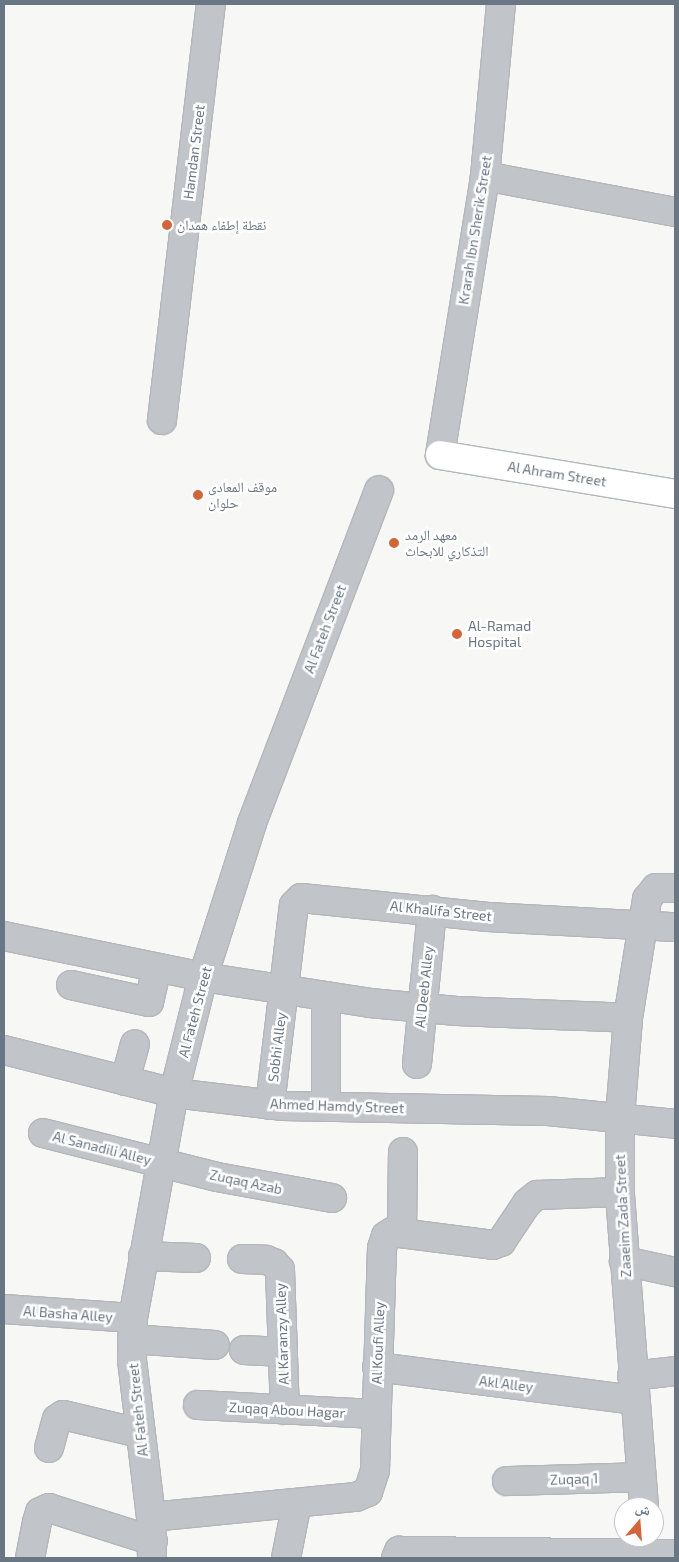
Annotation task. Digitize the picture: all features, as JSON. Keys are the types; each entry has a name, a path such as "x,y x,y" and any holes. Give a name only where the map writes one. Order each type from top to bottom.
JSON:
{"highway":[{"name":"Al Ahram Street","path":"440,455 675,494"}],"street":[{"name":"Hamdan Street","path":"162,420 211,4"},
{"name":"Krarah Ibn Sherik Street","path":"440,455 485,176 501,4"},
{"path":"485,176 675,212"},
{"name":"Al Fateh Street","path":"152,1539 140,1433 133,1329 143,1256 174,1093 203,977 252,823 379,490"},
{"name":"Zaaeim Zada Street","path":"643,1497 624,1261 620,1192 620,1116 628,1018 642,926 650,892 656,888 675,888"},
{"name":"Al Khalifa Street","path":"284,989 294,905 301,898 432,910 675,927"},
{"name":"Al Deeb Alley","path":"417,1064 432,910"},
{"path":"4,936 203,977 326,996 422,1008 628,1018"},
{"path":"71,985 149,1002 156,968"},
{"name":"Sobhi Alley","path":"270,1105 284,989"},
{"path":"326,996 326,1107"},
{"path":"125,1081 135,1044"},
{"name":"Ahmed Hamdy Street","path":"4,1050 174,1093 270,1105 548,1111 620,1116 675,1124"},
{"name":"Al Sanadili Alley","path":"43,1133 161,1162"},
{"path":"403,1152 402,1233 493,1245 501,1242 527,1203 537,1195 620,1192"},
{"name":"Zuqaq Azab","path":"161,1162 227,1179 332,1198"},
{"name":"Al Koufi Alley","path":"152,1539 297,1503 356,1497 368,1492 374,1483 375,1470 382,1248 386,1236 392,1232 402,1233"},
{"path":"143,1256 196,1258"},
{"name":"Al Karanzy Alley","path":"242,1259 266,1260 274,1263 280,1270 291,1359 285,1410"},
{"path":"624,1261 675,1272"},
{"name":"Al Basha Alley","path":"4,1309 133,1329 215,1345"},
{"path":"244,1350 291,1359"},
{"name":"Akl Alley","path":"377,1367 633,1388 675,1371"},
{"name":"Zuqaq Abou Hagar","path":"198,1404 376,1414"},
{"path":"48,1448 57,1419 63,1415 140,1433"},
{"name":"Zuqaq 1","path":"507,1481 640,1477"},
{"path":"286,1558 297,1503"},
{"path":"30,1558 40,1512 49,1508 152,1539"},
{"path":"396,1558 399,1551 451,1554 658,1548"}],"place":[{"name":"نقطة إطفاء همدان","path":"167,225"},
{"name":"موقف المعادى حلوان","path":"198,495"},
{"name":"معهد الرمد التذكاري للابحاث","path":"394,543"},
{"name":"Al-Ramad Hospital","path":"457,634"}]}
